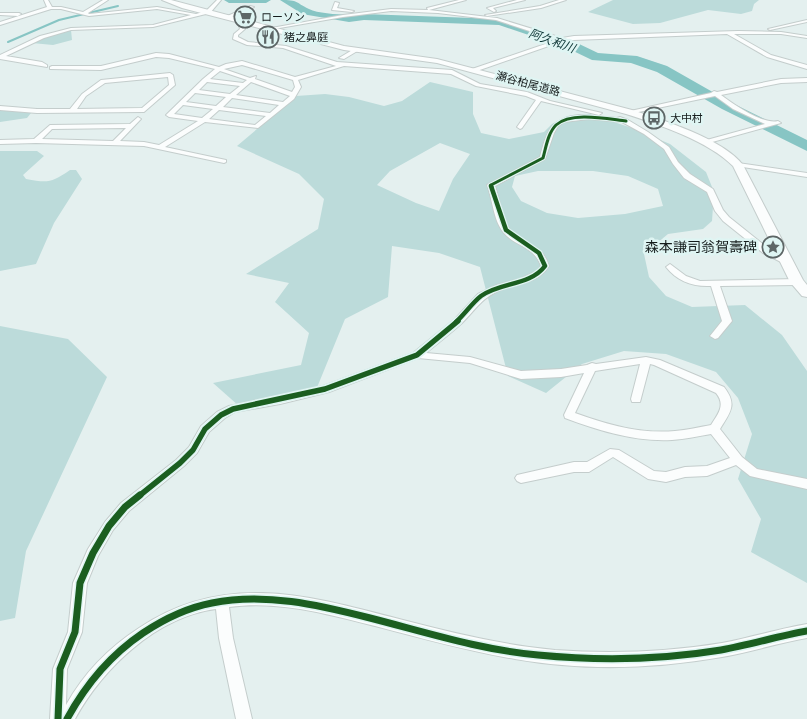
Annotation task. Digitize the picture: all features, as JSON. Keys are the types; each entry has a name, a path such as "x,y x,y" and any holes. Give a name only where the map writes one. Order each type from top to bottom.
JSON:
{"main road":[{"name":"瀬谷柏尾道路","path":"165,0 201,13 356,50 424,58 474,70 628,116 705,142 728,155 738,165 797,282 807,293"}],"street":[{"path":"46,0 50,8"},
{"path":"87,14 106,0"},
{"path":"0,57 42,38 71,29 153,26 212,10 218,0"},
{"path":"421,12 464,0"},
{"path":"497,13 489,8 523,0"},
{"path":"479,17 541,8 564,0"},
{"path":"338,3 334,8 479,17 508,22 559,41"},
{"path":"61,8 70,4"},
{"path":"225,18 252,7"},
{"path":"0,24 50,8 61,8 87,14 157,8 201,13"},
{"path":"268,29 372,10"},
{"path":"0,14 20,14 11,20"},
{"path":"750,32 807,21"},
{"path":"240,22 243,29 235,36 240,41 284,48 327,62 343,61 444,71 458,75 478,85 628,116 667,148 674,163 686,176 710,191 719,211 726,219 766,251 786,261"},
{"path":"58,719 60,669 75,632 80,583 93,553 108,526 125,507 180,463 193,450 205,430 221,414 233,409 325,389 417,356 458,321 482,296 500,287 522,281 540,273 545,266 543,256 536,249 518,241 506,229 491,185 542,158 548,139 556,124 565,119 628,116 710,94 781,81 805,80 807,68 769,56 728,32"},
{"path":"474,70 559,41 583,37 728,32 781,33 807,37"},
{"path":"295,79 298,87 294,95 256,126 169,114 218,70 242,63 295,79 320,74 343,61 356,50"},
{"path":"52,68 101,68 156,55 177,57 251,79 294,95"},
{"path":"0,57 40,63 45,66"},
{"path":"160,147 204,119 251,79 269,70"},
{"path":"0,108 27,111 72,111 144,110 172,85 170,75 103,81 84,95 72,111"},
{"path":"205,80 244,85"},
{"path":"194,91 284,104"},
{"path":"705,142 775,124 735,108 710,94"},
{"path":"520,127 540,99"},
{"path":"182,103 271,115"},
{"path":"115,143 138,119"},
{"path":"36,141 50,127 131,126"},
{"path":"0,142 115,143 160,147 192,156 224,161"},
{"path":"738,165 807,174"},
{"path":"670,267 677,275 689,282 715,285 797,282"},
{"path":"715,285 727,321 715,336"},
{"path":"417,356 470,360 521,375 561,372 592,366 646,360 663,364 720,390 728,398 728,405 714,429"},
{"path":"636,399 646,360"},
{"path":"592,366 569,416 612,430 651,436 670,436 714,429"},
{"path":"714,429 738,460 754,473 807,484"},
{"path":"520,478 574,467 589,467 610,453 615,453 652,476 666,477 686,472 707,471 738,460"},
{"path":"66,719 95,675 118,651 162,620 189,608 222,602 262,598 292,601 325,607 486,646 533,655 576,658 681,655 722,650 775,636 807,631"},
{"path":"222,602 226,638 244,719"}],"shaded area":[{"path":"613,0 759,0 754,4 752,11 741,14 708,10 660,23 633,24 588,12"},
{"path":"71,30 72,40 53,45 32,43 44,38"},
{"path":"430,82 473,92 473,114 481,133 509,139 544,132 552,124 567,116 590,114 629,127 670,144 706,172 714,192 712,221 703,229 668,234 644,254 649,277 666,296 692,307 745,305 782,335 807,371 807,583 751,552 761,519 738,479 752,434 738,398 716,372 666,354 624,351 582,364 546,393 508,376 480,267 439,253 392,246 388,297 345,319 316,390 287,403 239,406 213,383 301,365 309,333 275,302 289,283 246,274 318,229 324,199 299,174 237,146 296,96 325,94 349,97 384,106 402,101","holes":["440,143 470,154 453,179 439,211 416,203 377,185 390,171","538,171 593,171 628,176 658,189 663,206 625,214 578,218 547,213 521,201 512,187 515,176"]},
{"path":"0,110 31,113 27,118 0,122"},
{"path":"0,151 37,151 44,156 23,175 26,179 49,181 70,170 76,170 82,179 54,223 36,264 0,271"},
{"path":"0,326 68,339 107,377 26,551 15,618 0,621"}],"waterway":[{"name":"阿久和川","path":"229,0 266,0"},
{"name":"阿久和川","path":"285,0 302,9 300,11 349,19 364,17 500,22 571,45 596,57 633,59 662,69 727,106 807,146"},
{"path":"8,42 59,20 118,6"}],"cycle path":[{"path":"58,719 60,669 75,632 80,583 93,553 109,526 125,507 180,463 193,450 205,429 221,415 233,409 325,389 417,355 458,321 481,296 540,273 545,266 543,259 534,249 506,230 501,220 491,185 543,158 551,133 556,125 562,121 579,117 626,121"},
{"path":"67,719 83,691 99,670 133,640 159,623 188,609 236,599 261,599 310,604 495,649 580,659 628,659 675,656 732,648 807,631"}],"place":[{"name":"ローソン","path":"245,17"},
{"name":"猪之鼻庭","path":"268,37"},
{"name":"大中村","path":"654,118"},
{"name":"森本謙司翁賀壽碑","path":"773,247"}]}
